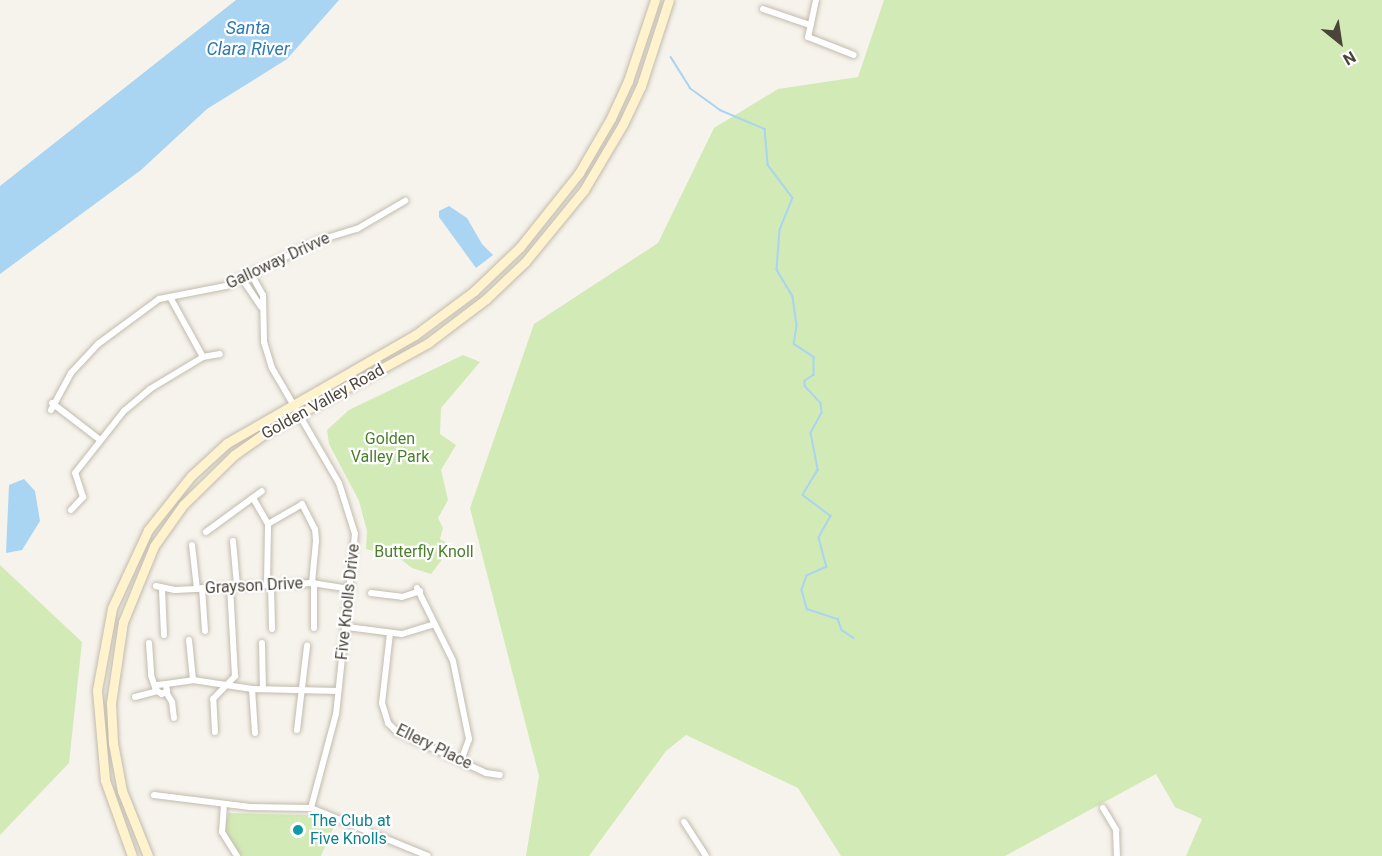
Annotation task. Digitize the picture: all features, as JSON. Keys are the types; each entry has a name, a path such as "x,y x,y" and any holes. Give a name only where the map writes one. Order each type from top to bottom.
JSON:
{"main road":[{"name":"Golden Valley Road","path":"132,856 105,780 97,715 100,661 118,590 148,530 191,476 246,430 436,320 489,278 534,232 579,174 611,118 628,81 655,0"},
{"name":"Golden Valley Road","path":"148,856 122,791 111,721 116,650 131,596 154,546 200,486 252,442 428,343 486,299 532,254 584,190 623,124 641,86 669,0"}],"street":[{"path":"816,0 808,37 854,55"},
{"path":"763,9 810,25"},
{"name":"Galloway Drivve","path":"100,440 52,407 71,373 98,344 141,310 170,297 209,291 320,240 357,229 405,201"},
{"name":"Five Knolls Drive","path":"250,272 263,295 261,308 267,355 292,404 339,483 352,516 356,555 339,692 330,744 311,808"},
{"path":"241,277 261,308"},
{"path":"170,297 203,357"},
{"path":"71,510 83,498 75,473 136,399 203,357 220,354"},
{"path":"206,532 262,491"},
{"path":"252,498 268,524 269,584 273,629"},
{"path":"268,524 302,504 315,529 314,628"},
{"path":"215,732 213,699 235,676 233,542"},
{"path":"192,545 205,631"},
{"name":"Grayson Drive","path":"164,635 159,587 199,588 313,583 351,589"},
{"path":"371,593 402,597 418,590 453,662 469,739 461,761"},
{"path":"347,627 390,633 417,632 435,624"},
{"name":"Ellery Place","path":"390,633 382,703 388,723 398,732 461,761 500,775"},
{"path":"189,640 194,680"},
{"path":"149,643 151,675 157,688 166,692"},
{"path":"262,644 263,689"},
{"path":"297,730 307,646"},
{"path":"135,697 166,684 194,680 252,689 302,688 339,692"},
{"path":"166,684 166,692 172,702 174,718"},
{"path":"252,689 255,733"},
{"path":"154,795 224,804 311,808 428,856"},
{"path":"224,804 222,832 237,856"},
{"path":"1103,808 1116,830 1117,856"},
{"path":"684,822 706,856"}],"green space":[{"path":"884,0 1382,0 1382,856 1186,856 1202,819 1175,807 1156,774 1005,856 841,856 798,788 686,735 666,751 589,856 526,856 539,776 470,508 534,324 658,243 714,128 778,89 858,77"},
{"name":"Golden Valley Park","path":"463,355 480,362 441,408 440,434 456,445 441,470 448,500 438,518 443,528 440,539 452,546 431,574 412,568 398,557 366,549 367,531 359,501 329,444 327,430 349,410"},
{"path":"0,565 82,642 69,763 0,835"},
{"path":"228,813 310,815 335,824 321,856 241,856 225,832"}],"water":[{"name":"Santa Clara River","path":"236,0 339,0 287,59 207,109 141,170 0,274 0,186"},
{"path":"449,206 467,218 482,244 493,255 476,268 439,217 439,211"},
{"path":"24,479 35,491 40,521 22,550 6,553 9,485"}],"waterway":[{"path":"671,57 690,88 720,110 765,129 768,165 793,198 780,230 777,270 793,297 797,326 794,344 814,357 814,375 805,381 805,386 821,403 822,413 811,433 818,470 803,495 831,516 819,538 827,567 807,576 802,590 807,609 838,619 842,630 854,638"}],"place":[{"name":"The Club at Five Knolls","path":"298,830"}],"park label":[{"name":"Butterfly Knoll","path":"424,552"}]}
